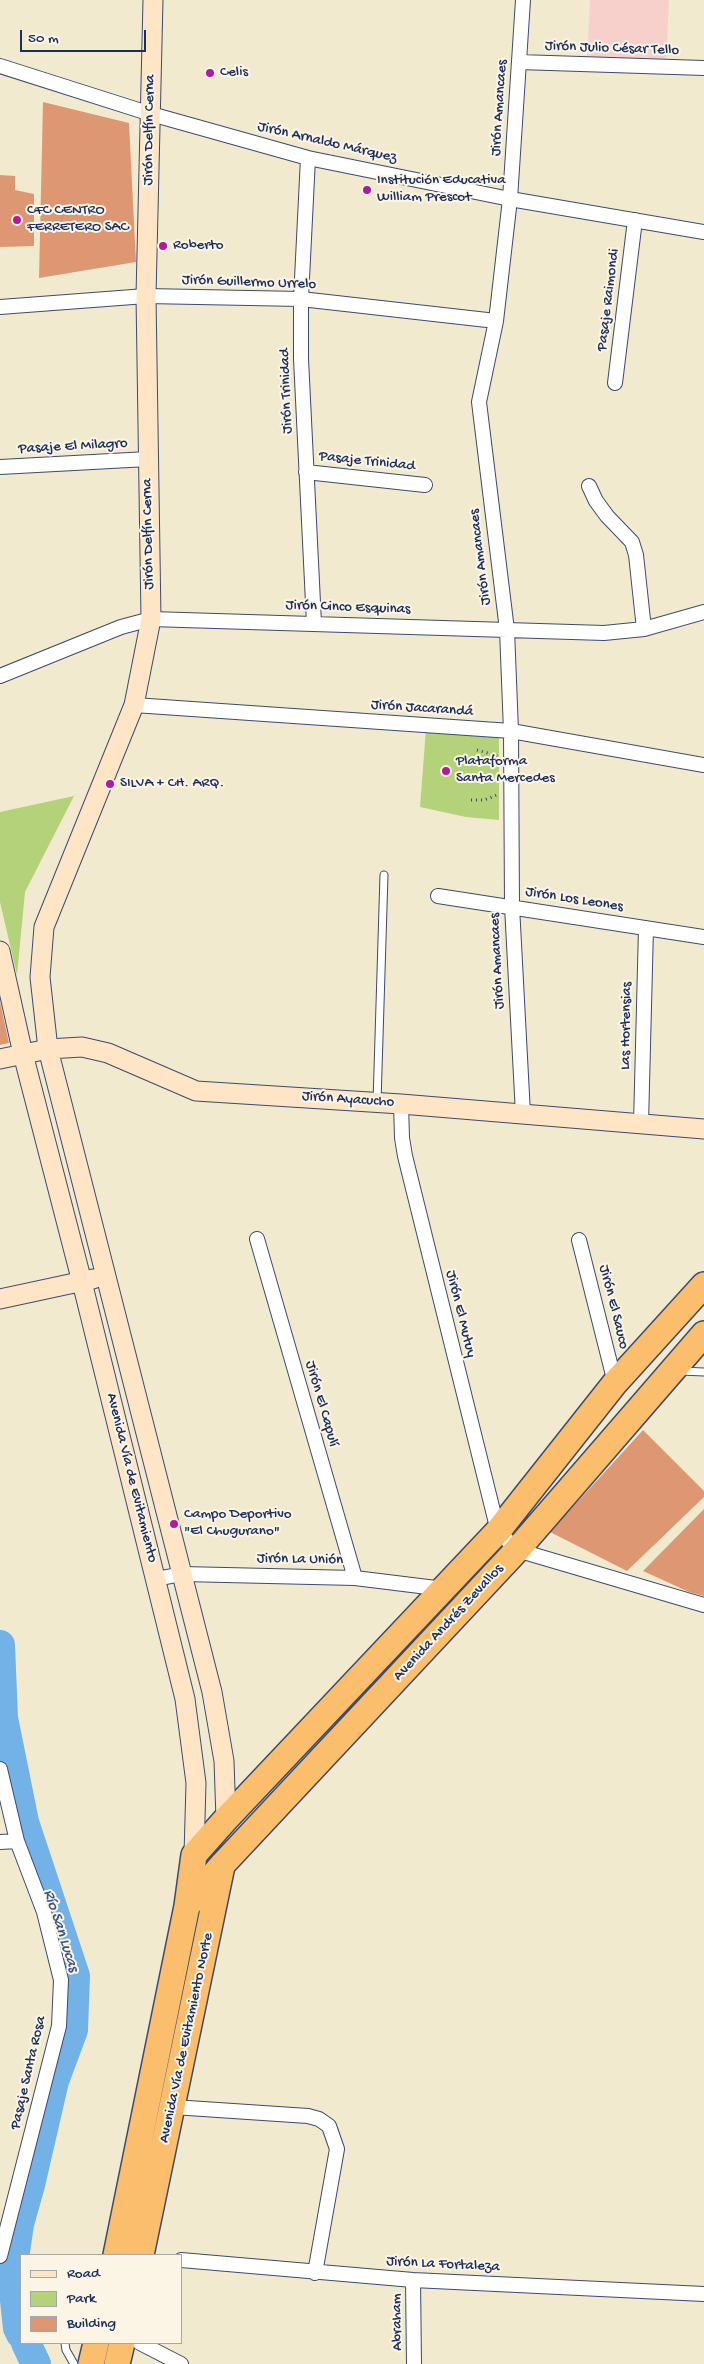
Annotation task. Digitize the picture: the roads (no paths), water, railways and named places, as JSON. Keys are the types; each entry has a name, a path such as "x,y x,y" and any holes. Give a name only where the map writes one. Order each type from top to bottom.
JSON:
{"highway":[{"name":"Avenida Andrés Zevallos","path":"194,1855 498,1532 615,1383 704,1284"},
{"name":"Avenida Andrés Zevallos","path":"187,1906 223,1864 518,1550 704,1334"},
{"name":"Avenida Vía de Evitamiento Norte","path":"126,2254 173,2107 223,1864 226,1819"},
{"name":"Avenida Vía de Evitamiento","path":"187,1906 194,1855"},
{"name":"Avenida Vía de Evitamiento Norte","path":"126,2254 187,1906"},
{"path":"91,2364 96,2344"},
{"path":"117,2364 122,2344"}],"street":[{"name":"Jirón Delfín Cerna","path":"48,1049 40,977 44,927 134,705 151,619 146,296 153,0"},
{"name":"Jirón Amancaes","path":"523,0 510,199 496,321 479,402 506,630 511,731 512,906 523,1114"},
{"name":"Jirón Julio César Tello","path":"519,62 704,68"},
{"name":"Jirón Arnaldo Márquez","path":"0,66 151,114 308,158 510,199 704,232"},
{"name":"Jirón Trinidad","path":"308,158 301,300 306,472 314,623"},
{"name":"Pasaje Raimondi","path":"615,383 635,220"},
{"name":"Jirón Guillermo Urrelo","path":"0,307 146,296 301,300 496,321"},
{"name":"Pasaje El Milagro","path":"0,466 148,459"},
{"name":"Pasaje Trinidad","path":"306,472 425,484"},
{"path":"590,486 596,501 607,516 632,542 636,555 644,629"},
{"name":"Jirón Cinco Esquinas","path":"0,676 121,627 151,619 604,633 644,629 704,612"},
{"name":"Jirón Jacarandá","path":"134,705 511,731 704,765"},
{"name":"Jirón Los Leones","path":"438,896 704,937"},
{"name":"Las Hortensias","path":"641,1124 646,928"},
{"name":"Avenida Vía de Evitamiento","path":"0,951 22,1054 82,1282 185,1699 196,1783 194,1855"},
{"name":"Jirón Ayacucho","path":"0,1059 48,1049 82,1047 108,1053 196,1091 377,1102 704,1129"},
{"name":"Avenida Vía de Evitamiento","path":"48,1049 212,1692 224,1761 226,1819"},
{"name":"Jirón El Mutuy","path":"401,1104 402,1138 405,1156 498,1532"},
{"name":"Jirón El Capulí","path":"257,1239 355,1578"},
{"name":"Jirón El Sauco","path":"579,1240 615,1383"},
{"path":"6,1298 107,1276"},
{"path":"498,1532 518,1550 704,1605"},
{"name":"Jirón La Unión","path":"156,1579 182,1574 355,1578 444,1589"},
{"name":"Pasaje Santa Rosa","path":"0,1769 17,1841 44,1912 61,1980 59,2026 0,2256"},
{"path":"0,1842 17,1841"},
{"path":"173,2107 308,2116 319,2119 329,2126 337,2149 315,2273"},
{"name":"Jirón La Fortaleza","path":"182,2260 413,2280 704,2294"},
{"name":"Abraham","path":"413,2280 414,2364"},
{"path":"142,2344 181,2364"}],"lane":[{"path":"377,1102 384,875"},
{"path":"672,1371 704,1372"},
{"path":"65,2344 66,2350 74,2364"}],"waterway":[{"name":"Río San Lucas","path":"0,1645 3,1718 24,1822 75,1976 73,2030 54,2081 19,2224 12,2273 20,2332"},
{"name":"Río San Lucas","path":"26,2344 36,2364"}],"place":[{"name":"Celis","path":"210,73"},
{"name":"Institución Educativa William Prescot","path":"367,190"},
{"name":"CFC CENTRO FERRETERO SAC","path":"17,220"},
{"name":"Roberto","path":"163,246"},
{"name":"Plataforma Santa Mercedes","path":"446,771"},
{"name":"SILVA + CH. ARQ.","path":"110,784"},
{"name":"Campo Deportivo \"El Chugurano\"","path":"174,1524"}]}
